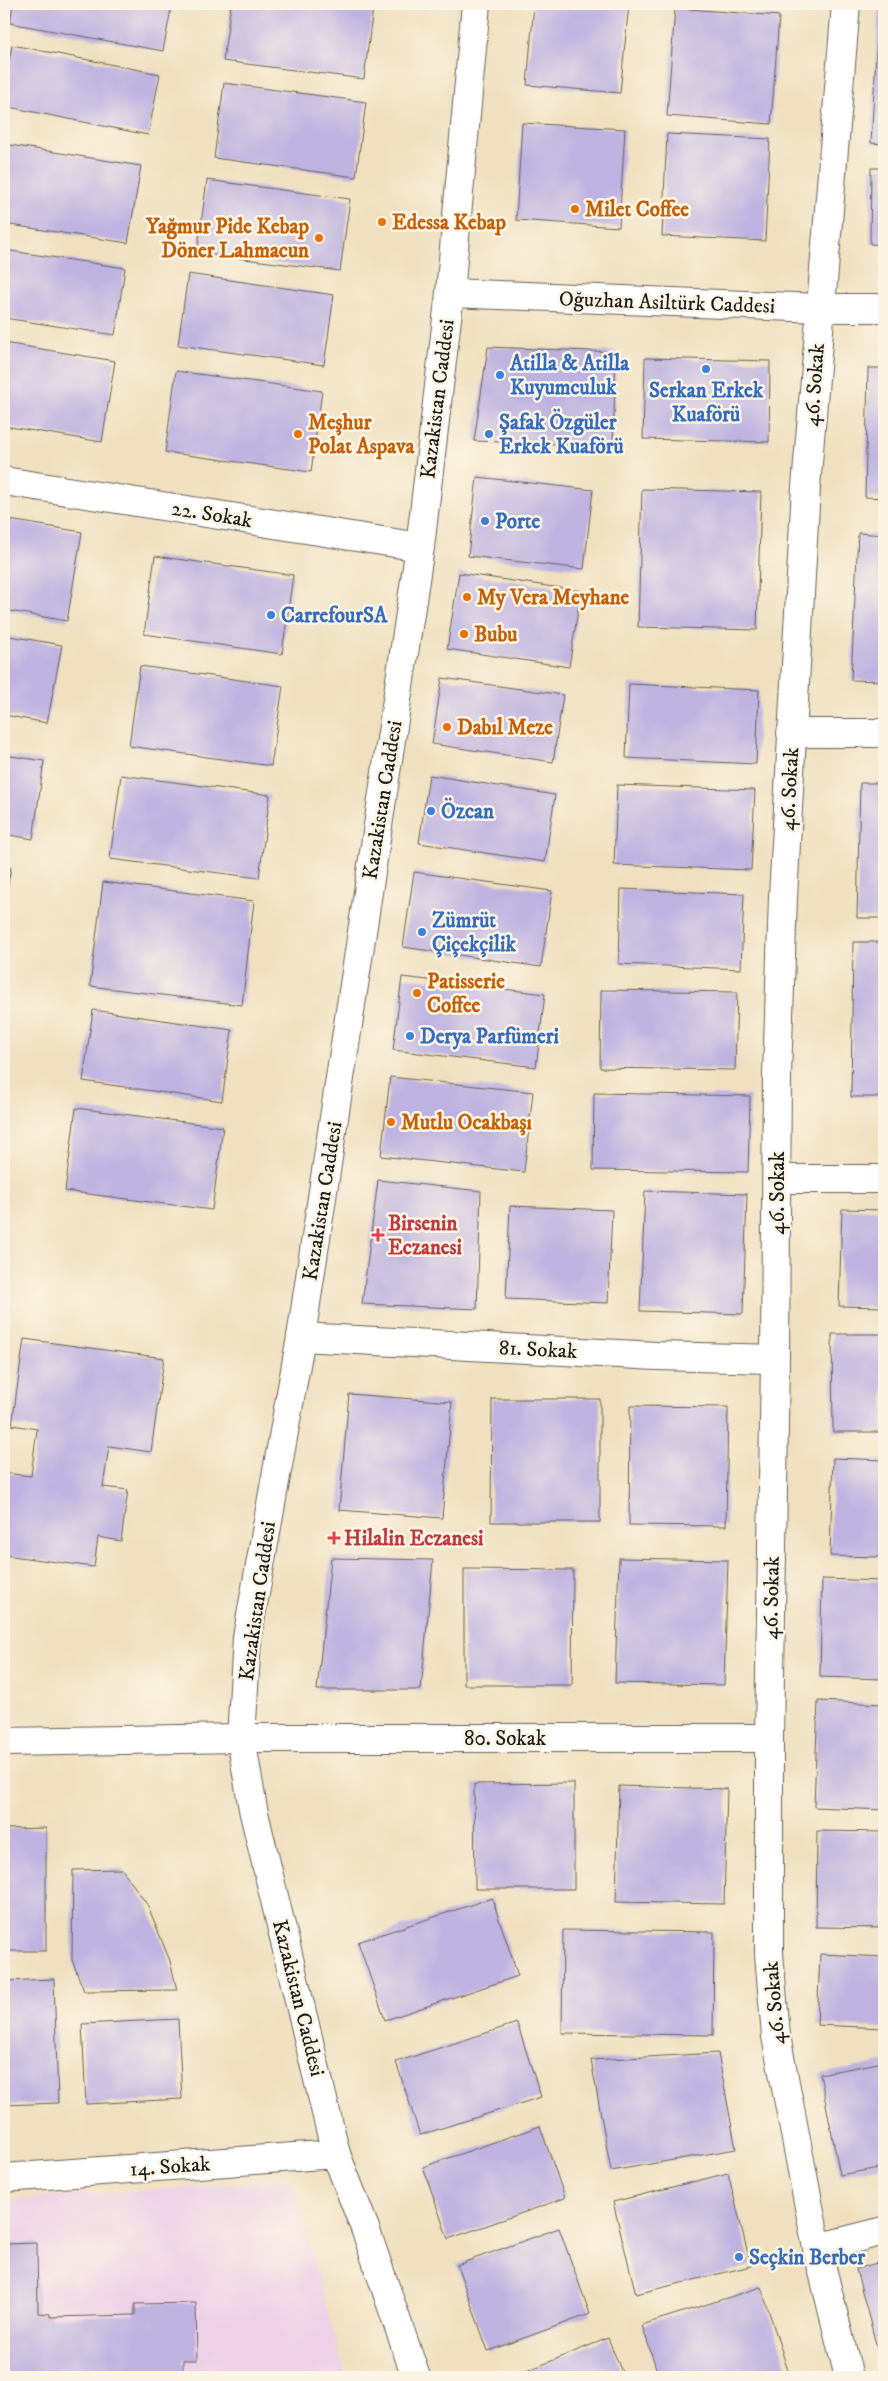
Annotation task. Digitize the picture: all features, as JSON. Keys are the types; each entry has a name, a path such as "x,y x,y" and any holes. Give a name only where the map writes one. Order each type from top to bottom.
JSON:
{"street":[{"name":"Kazakistan Caddesi","path":"416,2377 366,2231 336,2154 253,1809 241,1738 247,1638 301,1336 420,547 450,293 476,4"},
{"name":"46. Sokak","path":"846,4 806,487 791,733 777,1074 769,1738 769,1954 776,2036 817,2248 850,2377"},
{"name":"Oğuzhan Asiltürk Caddesi","path":"450,293 820,308 884,308"},
{"name":"22. Sokak","path":"4,481 420,547"},
{"path":"791,733 884,733"},
{"path":"777,1179 884,1179"},
{"name":"81. Sokak","path":"301,1336 656,1356 775,1359"},
{"name":"80. Sokak","path":"4,1742 241,1738 769,1738"},
{"name":"14. Sokak","path":"4,2178 336,2154"},
{"path":"817,2248 884,2231"}],"shaded area":[{"path":"292,2180 346,2377 4,2377 4,2200"}],"building":[{"path":"13,4 172,4 163,51 10,23"},
{"path":"231,4 338,4 373,8 364,79 223,61"},
{"path":"534,4 629,4 620,93 527,85"},
{"path":"879,4 884,4 884,144 871,143"},
{"path":"675,8 779,16 771,124 667,116"},
{"path":"12,45 160,74 148,135 4,106 4,87"},
{"path":"224,83 366,102 356,177 214,158"},
{"path":"522,123 625,129 619,227 516,220"},
{"path":"667,134 770,139 765,241 662,236"},
{"path":"4,144 141,166 128,243 4,224"},
{"path":"871,168 884,168 884,245 870,244"},
{"path":"207,180 350,199 340,271 197,253"},
{"path":"4,250 125,268 115,335 4,318"},
{"path":"188,274 334,295 324,365 178,345"},
{"path":"4,343 115,361 102,442 4,426"},
{"path":"488,347 616,352 613,446 474,441"},
{"path":"645,358 770,361 769,442 643,439"},
{"path":"868,368 884,368 884,498 865,497"},
{"path":"176,371 322,391 311,472 165,452"},
{"path":"477,477 593,490 584,569 468,556"},
{"path":"642,489 761,492 757,630 638,627"},
{"path":"4,519 82,532 67,621 4,610"},
{"path":"858,533 884,535 884,681 851,680"},
{"path":"155,556 293,575 282,654 144,634"},
{"path":"459,573 581,591 569,667 447,649"},
{"path":"4,635 62,645 47,723 4,715"},
{"path":"140,666 283,686 271,766 129,746"},
{"path":"442,678 563,695 553,762 432,744"},
{"path":"629,684 759,690 756,764 626,758"},
{"path":"4,755 44,761 33,839 4,834"},
{"path":"121,775 270,795 259,878 110,859"},
{"path":"429,775 555,795 545,862 419,843"},
{"path":"860,783 884,783 884,918 857,918"},
{"path":"617,785 755,790 751,870 614,865"},
{"path":"4,867 11,868 5,900 4,900"},
{"path":"414,872 552,891 541,967 403,947"},
{"path":"103,882 254,901 242,1005 90,986"},
{"path":"621,889 744,894 741,969 619,964"},
{"path":"853,942 884,942 884,1097 851,1097"},
{"path":"402,977 545,994 536,1067 393,1050"},
{"path":"601,990 737,992 735,1070 600,1068"},
{"path":"93,1010 232,1030 222,1101 83,1081"},
{"path":"390,1077 533,1092 524,1172 381,1156"},
{"path":"594,1093 750,1096 748,1172 593,1170"},
{"path":"76,1108 223,1127 212,1210 65,1191"},
{"path":"378,1180 481,1191 477,1309 362,1304"},
{"path":"645,1191 747,1194 743,1314 640,1311"},
{"path":"510,1206 612,1210 608,1303 506,1299"},
{"path":"842,1209 884,1210 884,1307 839,1306"},
{"path":"832,1334 884,1334 884,1432 833,1432"},
{"path":"24,1339 164,1358 151,1452 109,1446 103,1487 128,1490 121,1541 98,1537 94,1567 4,1555 4,1473 31,1476 37,1429 12,1425"},
{"path":"349,1394 452,1402 442,1518 339,1510"},
{"path":"492,1399 600,1399 600,1522 491,1522"},
{"path":"630,1406 728,1407 726,1526 629,1525"},
{"path":"833,1458 884,1460 884,1557 830,1556"},
{"path":"331,1558 433,1560 421,1690 317,1690"},
{"path":"619,1558 728,1560 724,1685 615,1683"},
{"path":"464,1569 573,1570 572,1685 464,1685"},
{"path":"822,1579 884,1581 884,1679 820,1677"},
{"path":"818,1701 884,1704 884,1810 814,1807"},
{"path":"574,1783 574,1889 475,1889 474,1784"},
{"path":"619,1786 727,1789 724,1904 616,1902"},
{"path":"46,1828 46,1951 4,1951 4,1829"},
{"path":"817,1831 884,1832 884,1928 816,1927"},
{"path":"122,1869 148,1906 170,1961 177,1990 84,1991 72,1960 73,1870"},
{"path":"492,1898 518,1976 385,2020 358,1942"},
{"path":"563,1930 714,1932 713,2035 562,2033"},
{"path":"820,1954 884,1957 884,2028 817,2025"},
{"path":"54,1979 58,2103 4,2105 4,1981"},
{"path":"178,2019 182,2099 86,2104 82,2024"},
{"path":"517,2023 541,2097 420,2135 396,2062"},
{"path":"718,2053 736,2149 611,2171 591,2060"},
{"path":"884,2062 884,2167 840,2175 820,2074"},
{"path":"540,2126 565,2198 448,2239 423,2167"},
{"path":"728,2173 751,2266 636,2294 613,2202"},
{"path":"559,2228 590,2314 488,2351 457,2265"},
{"path":"37,2243 38,2313 50,2314 50,2317 135,2315 135,2304 196,2303 197,2360 183,2360 183,2377 4,2377 4,2244"},
{"path":"884,2261 884,2374 856,2269"},
{"path":"761,2287 790,2377 659,2377 642,2325"},
{"path":"608,2338 624,2377 512,2377"}],"place":[{"name":"Milet Coffee","path":"575,209"},
{"name":"Edessa Kebap","path":"382,222"},
{"name":"Yağmur Pide Kebap Döner Lahmacun","path":"319,238"},
{"name":"Serkan Erkek Kuaförü","path":"706,369"},
{"name":"Atilla & Atilla Kuyumculuk","path":"500,375"},
{"name":"Meşhur Polat Aspava","path":"298,434"},
{"name":"Şafak Özgüler Erkek Kuaförü","path":"489,434"},
{"name":"Porte","path":"485,521"},
{"name":"My Vera Meyhane","path":"467,597"},
{"name":"CarrefourSA","path":"271,615"},
{"name":"Bubu","path":"464,634"},
{"name":"Dabıl Meze","path":"447,727"},
{"name":"Özcan","path":"431,811"},
{"name":"Zümrüt Çiçekçilik","path":"422,932"},
{"name":"Patisserie Coffee","path":"417,993"},
{"name":"Derya Parfümeri","path":"410,1036"},
{"name":"Mutlu Ocakbaşı","path":"391,1122"},
{"name":"Birsenin Eczanesi","path":"378,1235"},
{"name":"Hilalin Eczanesi","path":"334,1538"},
{"name":"Seçkin Berber","path":"739,2257"}]}
